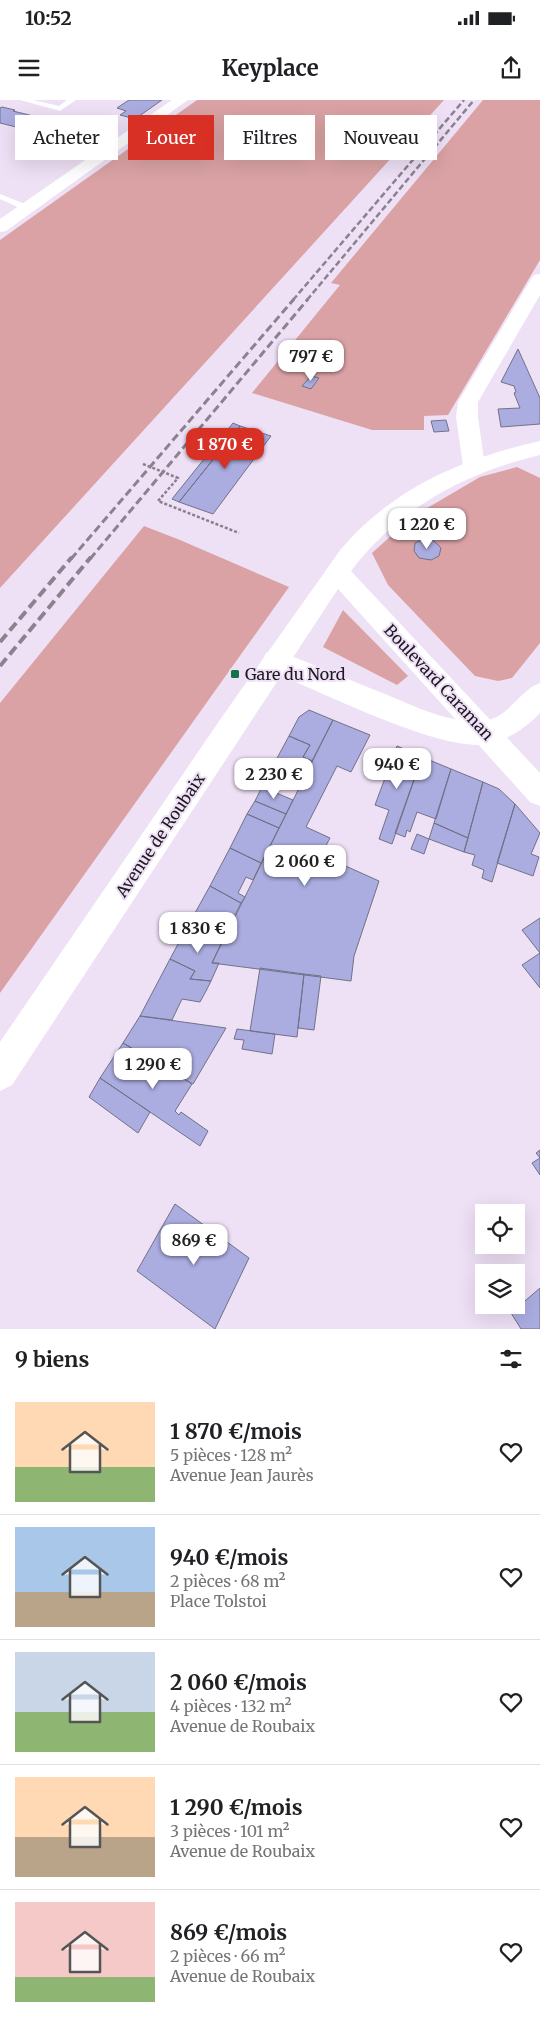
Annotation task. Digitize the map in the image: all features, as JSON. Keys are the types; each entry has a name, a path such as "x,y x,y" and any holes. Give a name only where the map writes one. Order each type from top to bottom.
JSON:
{"street":[{"path":"0,227 181,100"},
{"path":"474,466 466,417 468,402 540,278"},
{"name":"Avenue de Roubaix","path":"0,1073 275,662 337,572 363,539 392,513 429,488 474,466 508,455 540,448"},
{"name":"Boulevard Caraman","path":"337,572 540,793"},
{"path":"275,662 417,719 452,729 486,732 511,724 540,694"}],"lane":[{"path":"24,100 60,109 72,100"},
{"path":"0,196 27,208"}],"path":[{"path":"143,464 178,478 158,502 239,533"}],"shaded area":[{"path":"197,100 444,100 430,115 325,115 325,160 389,160 0,588 0,240 113,160 118,160 118,156 128,149 128,160 214,160 214,115 176,115"},
{"path":"483,100 540,100 540,260 448,415 424,416 424,430 372,430 252,393 340,285 331,283 433,160 437,160 437,155"},
{"path":"517,467 540,478 540,643 512,678 498,681 475,676 388,585 372,553 412,517 480,477"},
{"path":"144,526 289,587 0,993 0,703"},
{"path":"343,610 408,676 397,685 323,647"}],"building":[{"path":"129,100 162,100 141,115 128,115 128,117 120,115 126,111 117,108"},
{"path":"0,108 15,110 13,111 29,115 15,115 15,127 0,123"},
{"path":"518,349 540,398 540,424 501,427 498,409 520,408 514,393 516,392 514,386 501,382"},
{"path":"311,376 319,378 311,389 302,386"},
{"path":"446,420 449,431 434,432 431,421"},
{"path":"233,423 240,426 179,502 172,499"},
{"path":"240,426 271,436 213,514 179,502"},
{"path":"424,539 434,541 441,548 439,556 431,560 419,558 414,551 415,543"},
{"path":"309,710 333,720 312,761 303,757 310,745 289,736 299,717"},
{"path":"333,720 370,735 351,772 337,766 306,827 330,838 321,855 379,881 354,956 351,981 212,963"},
{"path":"289,736 310,745 303,757 312,761 300,786 269,773"},
{"path":"397,746 422,757 392,844 379,839 389,810 375,805"},
{"path":"422,757 451,769 436,819 417,812 410,832 407,830 405,837 395,833"},
{"path":"451,769 483,782 468,838 434,823"},
{"path":"483,782 499,789 515,804 492,882 482,878 484,870 472,865 475,855 464,852"},
{"path":"262,787 293,800 286,814 255,801"},
{"path":"255,801 286,814 279,828 247,814"},
{"path":"515,804 540,833 531,854 539,857 533,876 497,863"},
{"path":"247,814 279,828 261,863 230,848"},
{"path":"434,823 468,838 464,852 429,839"},
{"path":"417,834 429,839 424,854 411,849"},
{"path":"230,848 261,863 253,880 246,877 238,893 245,897 241,903 210,886"},
{"path":"210,886 241,903 224,937 185,931"},
{"path":"540,918 540,953 522,930"},
{"path":"185,931 224,937 212,963 219,963 211,981 190,979 195,971 170,959"},
{"path":"540,953 540,988 522,965"},
{"path":"170,959 195,971 190,979 211,981 206,991 200,1002 182,999 172,1020 140,1016"},
{"path":"260,968 304,974 297,1037 250,1031"},
{"path":"304,974 321,976 314,1030 298,1028"},
{"path":"140,1016 226,1028 193,1084 123,1043"},
{"path":"237,1029 275,1034 272,1054 242,1049 244,1040 234,1039"},
{"path":"123,1043 192,1084 175,1111 179,1115 181,1112 208,1131 200,1146 100,1078"},
{"path":"100,1078 150,1112 138,1133 89,1097"},
{"path":"540,1150 540,1158 536,1153"},
{"path":"540,1158 540,1175 532,1163"},
{"path":"175,1204 249,1258 215,1329 137,1271"},
{"path":"540,1288 540,1329 521,1329 512,1314 525,1314 525,1301"}],"railway":[{"path":"293,300 464,100"},
{"path":"307,300 474,100"},
{"path":"71,559 294,299"},
{"path":"90,559 308,299"},
{"path":"0,642 72,557"},
{"path":"0,666 91,557"}],"place":[{"name":"Gare du Nord","path":"235,674"}]}
